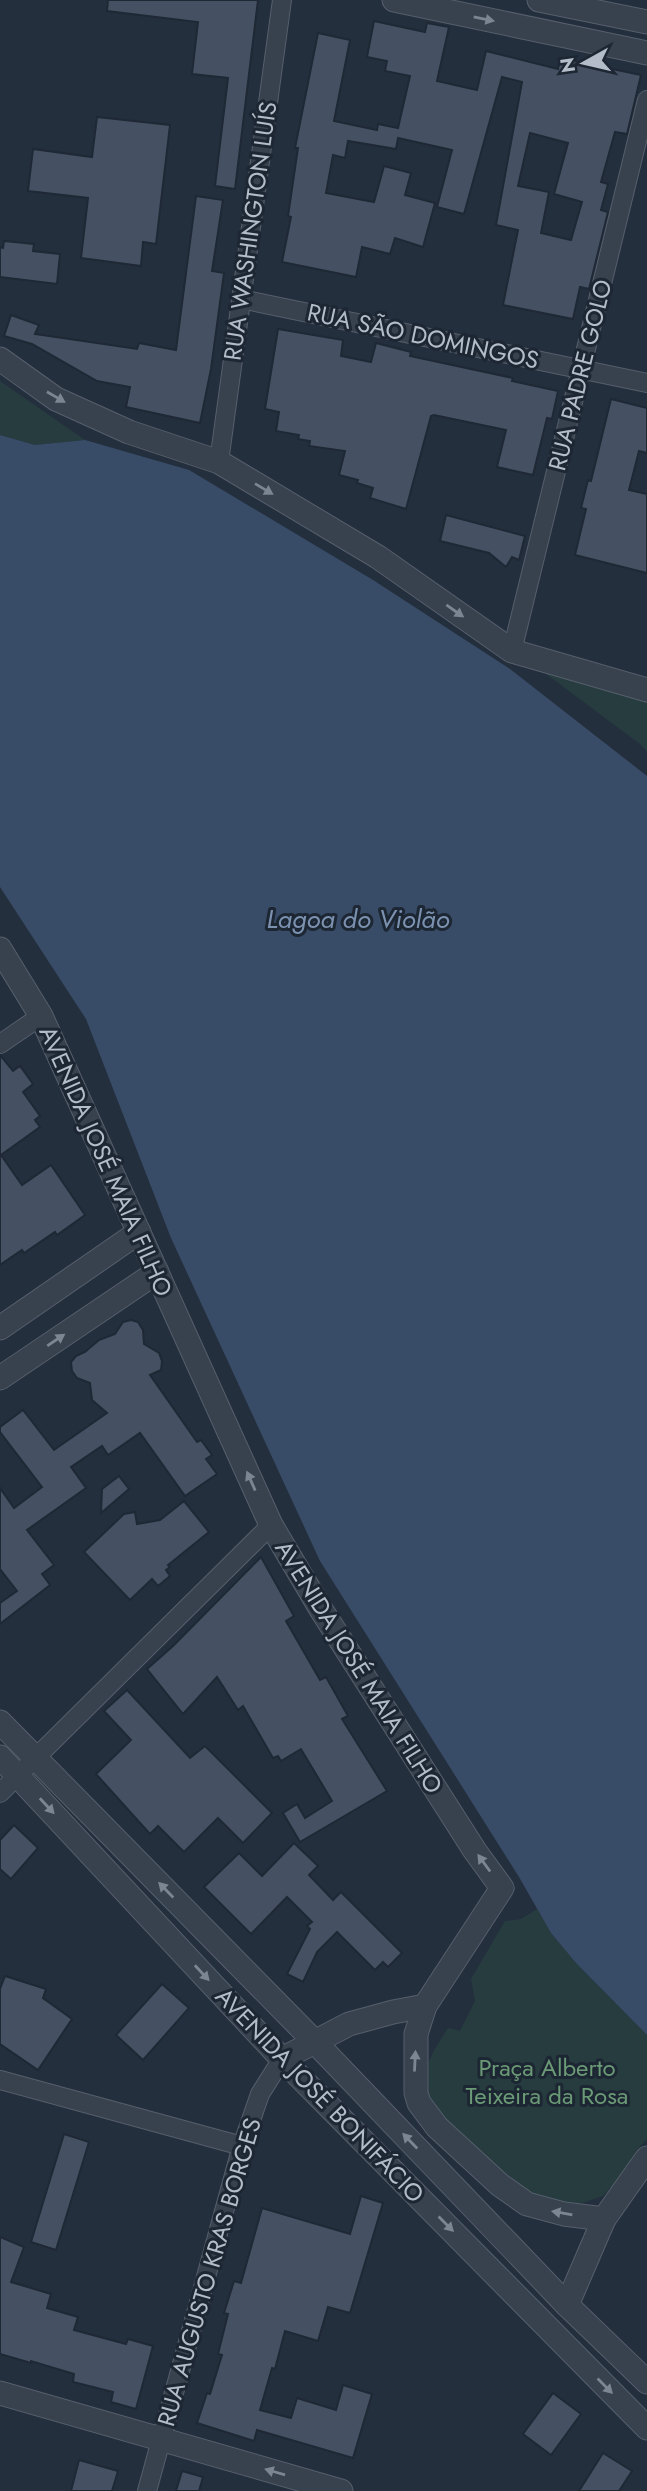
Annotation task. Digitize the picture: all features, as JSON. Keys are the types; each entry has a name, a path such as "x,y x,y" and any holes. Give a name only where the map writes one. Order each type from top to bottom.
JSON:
{"street":[{"name":"RUA WASHINGTON LUÍS","path":"219,462 282,0"},
{"path":"394,0 647,53"},
{"path":"539,0 647,22"},
{"name":"RUA PADRE GOLO","path":"512,651 647,100"},
{"name":"RUA SÃO DOMINGOS","path":"241,299 647,383"},
{"path":"0,359 57,399 129,432 219,462 378,557 512,651 647,690"},
{"name":"AVENIDA JOSÉ MAIA FILHO","path":"0,949 41,1016 271,1525 322,1611 475,1851 502,1888 425,2006 416,2034 416,2093 419,2103 437,2127 500,2186 527,2204 564,2214 604,2219"},
{"path":"0,1044 41,1016"},
{"path":"0,1328 139,1232"},
{"path":"0,1378 157,1272"},
{"path":"0,1793 271,1525"},
{"name":"AVENIDA JOSÉ BONIFÁCIO","path":"0,1722 314,2041 567,2305 647,2382"},
{"name":"AVENIDA JOSÉ BONIFÁCIO","path":"0,1757 282,2059 647,2428"},
{"path":"282,2059 360,2020 425,2006"},
{"name":"RUA AUGUSTO KRAS BORGES","path":"147,2491 243,2146 260,2094 282,2059"},
{"path":"0,2080 243,2146"},
{"path":"567,2305 604,2219 647,2158"},
{"path":"516,2295 537,2273"},
{"path":"0,2393 341,2491"}],"green space":[{"path":"0,381 85,440 35,445 0,435"},
{"path":"538,668 647,700 647,752 640,744"},
{"name":"Praça Alberto Teixeira da Rosa","path":"537,1909 551,1933 576,1963 647,2035 647,2139 636,2151 619,2179 603,2196 582,2203 567,2204 528,2198 432,2112 425,2088 426,2068 430,2059 448,2028 460,2031 475,2001 471,1979 505,1921 521,1919"}],"water":[{"name":"Lagoa do Violão","path":"0,435 35,445 85,440 189,470 373,580 510,669 647,776 647,2035 576,1963 551,1933 519,1877 320,1561 171,1238 86,1019 0,887"}],"building":[{"path":"108,0 258,0 235,189 215,186 228,78 192,74 198,22 107,11"},
{"path":"374,21 425,32 427,23 449,27 437,81 477,90 486,51 558,69 560,58 641,75 627,134 615,132 601,182 608,184 601,210 608,212 589,289 580,287 573,319 503,305 518,230 496,225 522,82 502,77 464,214 437,207 452,150 398,138 396,149 348,141 345,158 333,155 326,193 374,202 384,166 411,173 405,195 435,203 423,247 395,238 390,254 362,247 356,277 282,262 291,217 288,216 298,148 295,148 318,33 350,40 334,121 377,130 378,124 398,128 410,76 385,71 387,61 367,57","holes":["530,133 568,143 554,194 582,202 571,240 541,233 549,192 518,186"]},
{"path":"97,117 170,125 156,244 143,242 141,266 81,258 88,198 28,191 33,149 92,157"},
{"path":"196,196 223,200 212,271 224,273 211,369 200,423 126,407 130,387 97,381 32,344 4,336 11,315 39,325 35,334 137,349 139,343 176,350"},
{"path":"4,241 34,244 33,251 60,254 57,284 0,277 0,247 3,248"},
{"path":"278,329 343,340 341,356 371,362 376,343 411,352 410,356 513,378 512,381 558,391 552,419 547,418 533,475 497,467 506,430 434,415 431,416 406,509 370,498 373,488 357,483 358,480 339,475 345,451 309,446 310,441 298,439 299,435 276,431 279,412 265,409"},
{"path":"611,399 647,408 647,453 639,451 629,490 647,494 647,573 575,555 586,509 581,508 588,480 591,481"},
{"path":"446,515 525,536 519,560 512,557 506,567 489,553 440,541"},
{"path":"0,1055 13,1071 20,1066 33,1084 23,1092 40,1116 35,1120 40,1127 1,1155 22,1185 51,1165 85,1215 57,1235 55,1232 0,1265"},
{"path":"123,1322 138,1322 143,1330 144,1344 159,1353 162,1361 161,1370 150,1375 197,1442 201,1440 212,1455 206,1459 217,1474 185,1496 140,1433 108,1455 102,1446 71,1467 86,1488 27,1530 54,1565 42,1574 50,1585 0,1624 0,1603 17,1591 0,1569 0,1488 14,1508 42,1487 0,1432 0,1427 23,1410 54,1450 107,1413 92,1400 90,1383 77,1378 72,1371 71,1362 99,1340 115,1334"},
{"path":"119,1476 129,1489 101,1513 102,1489"},
{"path":"184,1501 209,1532 168,1565 170,1567 166,1570 170,1576 158,1586 152,1579 130,1600 84,1552 124,1514 135,1512 137,1524 160,1520"},
{"path":"261,1557 294,1616 286,1621 320,1680 326,1677 348,1716 342,1719 387,1791 300,1842 283,1813 297,1804 305,1818 332,1801 301,1749 281,1761 278,1756 273,1758 243,1706 238,1710 217,1677 183,1714 147,1669"},
{"path":"127,1690 190,1758 205,1746 272,1813 243,1843 218,1818 184,1852 158,1826 150,1834 96,1774 131,1740 104,1711"},
{"path":"14,1825 38,1848 11,1879 0,1869 0,1840"},
{"path":"294,1843 318,1866 309,1875 333,1900 341,1892 402,1953 388,1967 383,1962 375,1970 337,1932 317,1952 303,1982 287,1974 310,1929 307,1926 312,1922 287,1897 251,1934 204,1887 239,1853 262,1876"},
{"path":"5,1976 46,1989 43,1998 72,2019 38,2070 0,2044 0,1989"},
{"path":"162,1984 189,2008 143,2060 116,2035"},
{"path":"64,2134 89,2142 56,2250 31,2242"},
{"path":"361,2196 383,2203 350,2313 328,2307 318,2341 285,2331 260,2410 291,2418 297,2398 336,2410 343,2385 372,2394 353,2458 257,2430 254,2441 197,2423 207,2393 210,2394 222,2355 218,2354 228,2314 224,2313 234,2281 241,2283 262,2208 350,2234"},
{"path":"0,2237 24,2247 11,2282 51,2294 47,2308 78,2317 74,2330 126,2344 128,2339 153,2346 136,2409 111,2402 113,2392 73,2382 74,2374 0,2354"},
{"path":"553,2393 581,2414 551,2455 523,2434"},
{"path":"603,2453 632,2471 619,2491 579,2491"},
{"path":"79,2460 118,2471 112,2491 71,2491"},
{"path":"182,2471 203,2477 199,2491 176,2491"}]}
